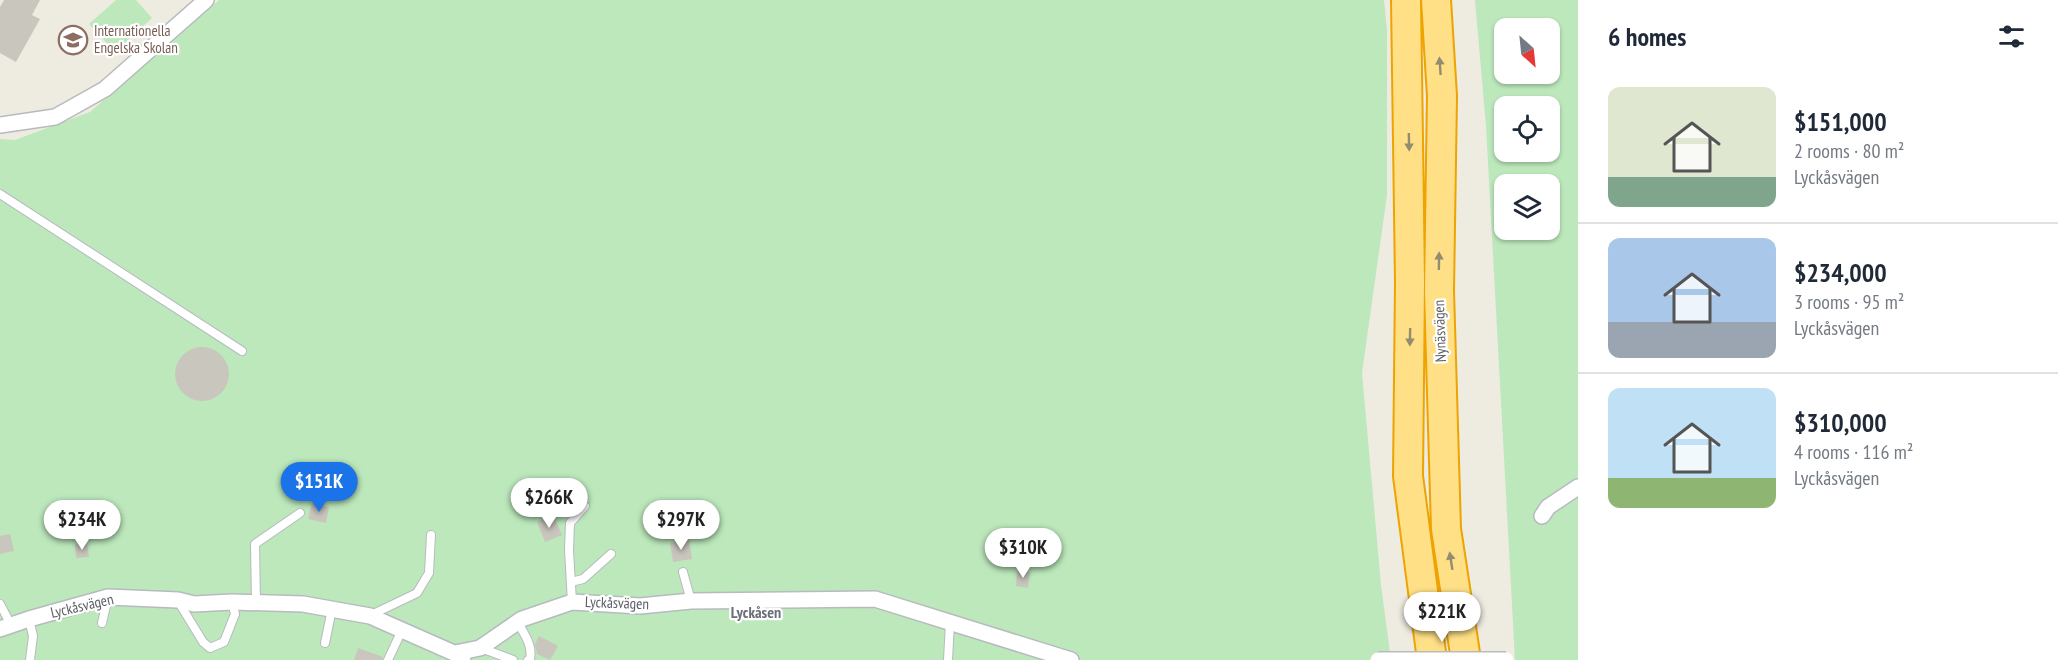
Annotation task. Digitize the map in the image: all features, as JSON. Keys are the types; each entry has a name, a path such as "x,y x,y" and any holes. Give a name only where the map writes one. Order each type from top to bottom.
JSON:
{"highway":[{"name":"Nynäsvägen","path":"1406,0 1410,282 1408,476 1432,660"},
{"name":"Nynäsvägen","path":"1436,0 1442,96 1439,291 1446,529 1466,660"}],"street":[{"path":"0,124 55,117 105,89 206,0"},
{"path":"1542,516 1548,507 1578,487"},
{"name":"Lyckåsvägen","path":"5,627 108,597 178,600 194,604 232,602 303,604 370,616 458,658 480,648 517,621 572,602 639,606 692,601 875,599 1071,660"},
{"path":"1372,660 1507,660"}],"lane":[{"path":"0,194 242,351"},
{"path":"572,602 570,523 585,506"},
{"path":"256,603 255,544 300,513"},
{"path":"370,616 417,594 429,573 431,535"},
{"path":"571,582 583,579 610,554"},
{"path":"683,572 692,601"},
{"path":"102,623 108,597"},
{"path":"178,600 203,642 210,648 224,642 235,615 232,602"},
{"path":"0,603 5,627"},
{"path":"325,643 332,609"},
{"path":"29,619 33,636 30,660"},
{"path":"517,621 529,642 531,653 528,660"},
{"path":"948,660 950,622"},
{"path":"388,660 402,630"},
{"path":"480,648 513,660"}],"green space":[{"path":"116,0 136,0 152,18 115,52 89,24"},
{"path":"219,0 1384,0 1387,30 1387,195 1362,373 1381,585 1391,660 0,660 0,139 15,140 90,112"},
{"path":"1475,0 1578,0 1578,660 1515,660 1486,126"}],"building":[{"path":"4,0 40,0 32,15 40,19 16,62 0,53 0,7"},
{"path":"202,347 212,349 221,355 227,364 229,374 227,384 221,393 212,399 202,401 192,399 183,393 177,384 175,374 177,364 183,355 192,349"},
{"path":"312,503 329,507 326,523 308,519"},
{"path":"553,515 562,535 545,542 537,522"},
{"path":"10,534 14,551 0,554 0,536"},
{"path":"689,540 692,559 673,562 670,543"},
{"path":"87,543 89,557 76,558 75,544"},
{"path":"1017,571 1030,572 1028,588 1016,586"},
{"path":"539,636 558,646 550,660 537,654 535,644"},
{"path":"358,648 383,657 382,660 354,660"}],"place":[{"name":"Internationella Engelska Skolan","path":"73,40"}],"district":[{"name":"Lyckåsen","path":"756,612"}]}
